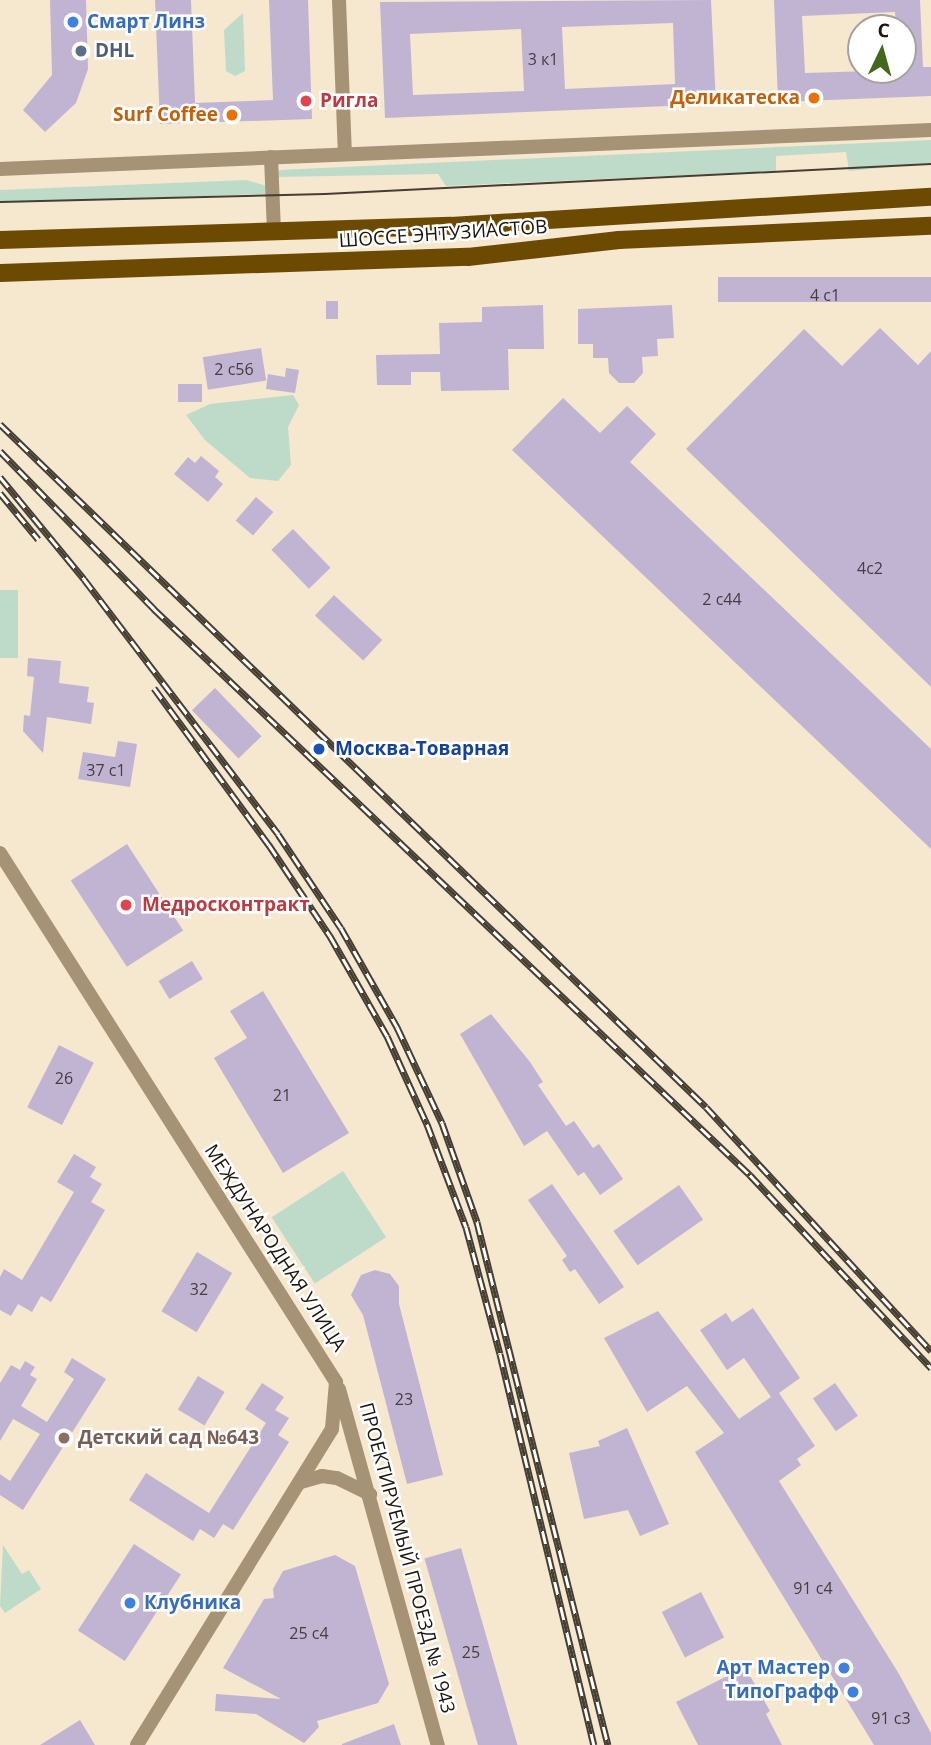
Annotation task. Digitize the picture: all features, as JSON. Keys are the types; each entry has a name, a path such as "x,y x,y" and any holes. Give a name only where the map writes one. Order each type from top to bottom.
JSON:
{"main road":[{"name":"ШОССЕ ЭНТУЗИАСТОВ","path":"0,240 451,226 931,197"},
{"name":"ШОССЕ ЭНТУЗИАСТОВ","path":"0,273 468,257 619,240 931,226"}],"street":[{"path":"339,0 345,155"},
{"path":"0,169 931,130"},
{"path":"271,158 274,232"},
{"name":"МЕЖДУНАРОДНАЯ УЛИЦА","path":"0,853 336,1382 332,1429 137,1745"},
{"name":"ПРОЕКТИРУЕМЫЙ ПРОЕЗД № 1943","path":"336,1382 370,1494 438,1745"},
{"path":"301,1482 322,1476 337,1478 370,1494"}],"green space":[{"path":"243,13 245,71 235,76 226,71 224,30"},
{"path":"931,140 931,163 849,171 846,152 776,156 776,171 446,186 438,174 277,177 279,170"},
{"path":"246,180 267,186 267,194 0,203 0,190"},
{"path":"293,395 299,405 288,427 291,465 278,481 250,478 205,440 186,415 210,404"},
{"path":"0,590 18,590 18,658 0,658"},
{"path":"343,1171 386,1237 315,1284 272,1217"},
{"path":"3,1545 22,1574 29,1570 41,1589 5,1613 0,1606"}],"building":[{"path":"50,0 86,0 88,69 76,103 45,132 23,110 52,75"},
{"path":"155,0 191,0 195,103 273,100 269,0 308,0 312,119 160,124"},
{"path":"711,0 716,104 385,118 380,2","holes":["673,23 675,84 565,89 562,27","521,29 524,91 413,95 410,34"]},
{"path":"774,0 920,0 923,67 931,67 931,96 778,102"},
{"path":"718,277 931,277 931,302 718,302"},
{"path":"326,301 338,301 338,319 326,319"},
{"path":"543,305 544,349 508,349 509,390 441,391 440,372 411,372 411,385 377,385 376,355 440,354 439,323 482,322 482,307"},
{"path":"672,305 674,338 657,339 658,356 642,357 643,373 634,383 619,383 609,373 608,358 593,358 593,344 578,344 578,309"},
{"path":"880,328 918,365 931,351 931,687 686,449 804,329 842,366"},
{"path":"261,348 266,381 208,390 203,357"},
{"path":"286,368 299,370 295,393 266,389 268,374 285,377"},
{"path":"178,384 202,384 202,402 178,402"},
{"path":"563,398 600,433 627,406 656,434 630,462 931,749 931,849 512,450"},
{"path":"201,456 219,471 215,477 223,484 208,502 174,474 188,457 195,463"},
{"path":"256,497 273,512 253,535 236,520"},
{"path":"293,529 331,568 309,589 271,550"},
{"path":"334,595 382,640 363,660 315,615"},
{"path":"28,658 61,661 59,683 89,687 87,702 94,703 91,724 47,717 43,753 23,731 24,715 30,716 34,677 27,676"},
{"path":"215,688 262,736 239,758 192,710"},
{"path":"118,741 137,744 130,787 78,779 83,752 115,757"},
{"name":"Медросконтракт","path":"127,844 183,930 127,967 71,880"},
{"path":"192,961 203,979 169,999 159,981"},
{"path":"263,991 349,1133 283,1173 214,1058 247,1038 230,1011"},
{"path":"491,1014 530,1062 543,1082 538,1085 566,1126 574,1121 593,1148 599,1144 623,1179 600,1195 584,1172 578,1176 547,1131 524,1146 460,1034"},
{"path":"59,1045 94,1063 62,1125 27,1107"},
{"path":"74,1154 96,1167 90,1177 102,1184 91,1202 105,1210 51,1302 41,1296 32,1312 18,1304 11,1316 0,1310 0,1277 4,1269 22,1280 74,1192 57,1182"},
{"path":"552,1184 624,1287 599,1304 575,1269 570,1272 562,1260 567,1256 528,1200"},
{"path":"679,1185 703,1219 638,1265 613,1231"},
{"path":"197,1252 232,1273 197,1332 161,1311"},
{"path":"375,1270 390,1274 399,1286 399,1304 443,1475 407,1484 363,1315 351,1295 361,1275"},
{"path":"753,1308 800,1378 779,1393 815,1446 797,1459 801,1465 779,1481 899,1674 931,1733 931,1745 874,1745 695,1452 724,1433 687,1386 647,1412 604,1338 658,1311 739,1419 771,1397 744,1358 727,1370 700,1330 726,1313 732,1322"},
{"path":"72,1358 106,1379 23,1510 0,1495 0,1474 10,1481 40,1434 13,1419 0,1441 0,1383 11,1365 20,1370 25,1361 35,1367 30,1375 37,1379 21,1406 47,1422 74,1379 64,1372"},
{"path":"198,1376 225,1392 204,1425 178,1409"},
{"path":"262,1383 284,1397 275,1410 289,1418 278,1435 289,1442 233,1530 223,1524 214,1538 200,1529 193,1541 129,1500 146,1473 209,1513 266,1423 245,1409"},
{"path":"835,1383 858,1416 836,1431 813,1398"},
{"path":"627,1428 669,1524 640,1536 628,1510 584,1519 569,1453 600,1446 598,1441"},
{"name":"Клубника","path":"134,1544 181,1574 125,1661 78,1630"},
{"path":"461,1548 517,1745 478,1745 424,1558"},
{"path":"335,1555 355,1566 389,1684 378,1703 317,1721 319,1727 304,1743 256,1714 215,1711 216,1694 281,1699 223,1668 264,1599 274,1598 273,1589 283,1571"},
{"path":"701,1592 724,1637 685,1657 662,1612"},
{"path":"745,1667 770,1711 766,1714 782,1745 698,1745 676,1702"},
{"path":"80,1720 95,1745 40,1745"},
{"path":"394,1724 401,1745 342,1745 342,1744"}],"tram line":[{"path":"0,202 325,194 931,164"}],"railway":[{"path":"0,424 706,1107 931,1351"},
{"path":"0,451 154,609 750,1175 931,1368"},
{"path":"0,477 84,579 278,834 341,928 397,1027 442,1123 477,1222 608,1745"},
{"path":"0,493 38,539"},
{"path":"154,688 269,845 330,936 387,1036 427,1124 466,1227 500,1354 594,1745"}],"place":[{"name":"Смарт Линз","path":"73,22"},
{"name":"DHL","path":"81,51"},
{"name":"Деликатеска","path":"814,98"},
{"name":"Ригла","path":"306,101"},
{"name":"Surf Coffee","path":"232,115"},
{"name":"Москва-Товарная","path":"319,749"},
{"name":"Медросконтракт","path":"126,905"},
{"name":"Детский сад №643","path":"64,1438"},
{"name":"Клубника","path":"130,1603"},
{"name":"Арт Мастер","path":"844,1668"},
{"name":"ТипоГрафф","path":"853,1692"}]}
